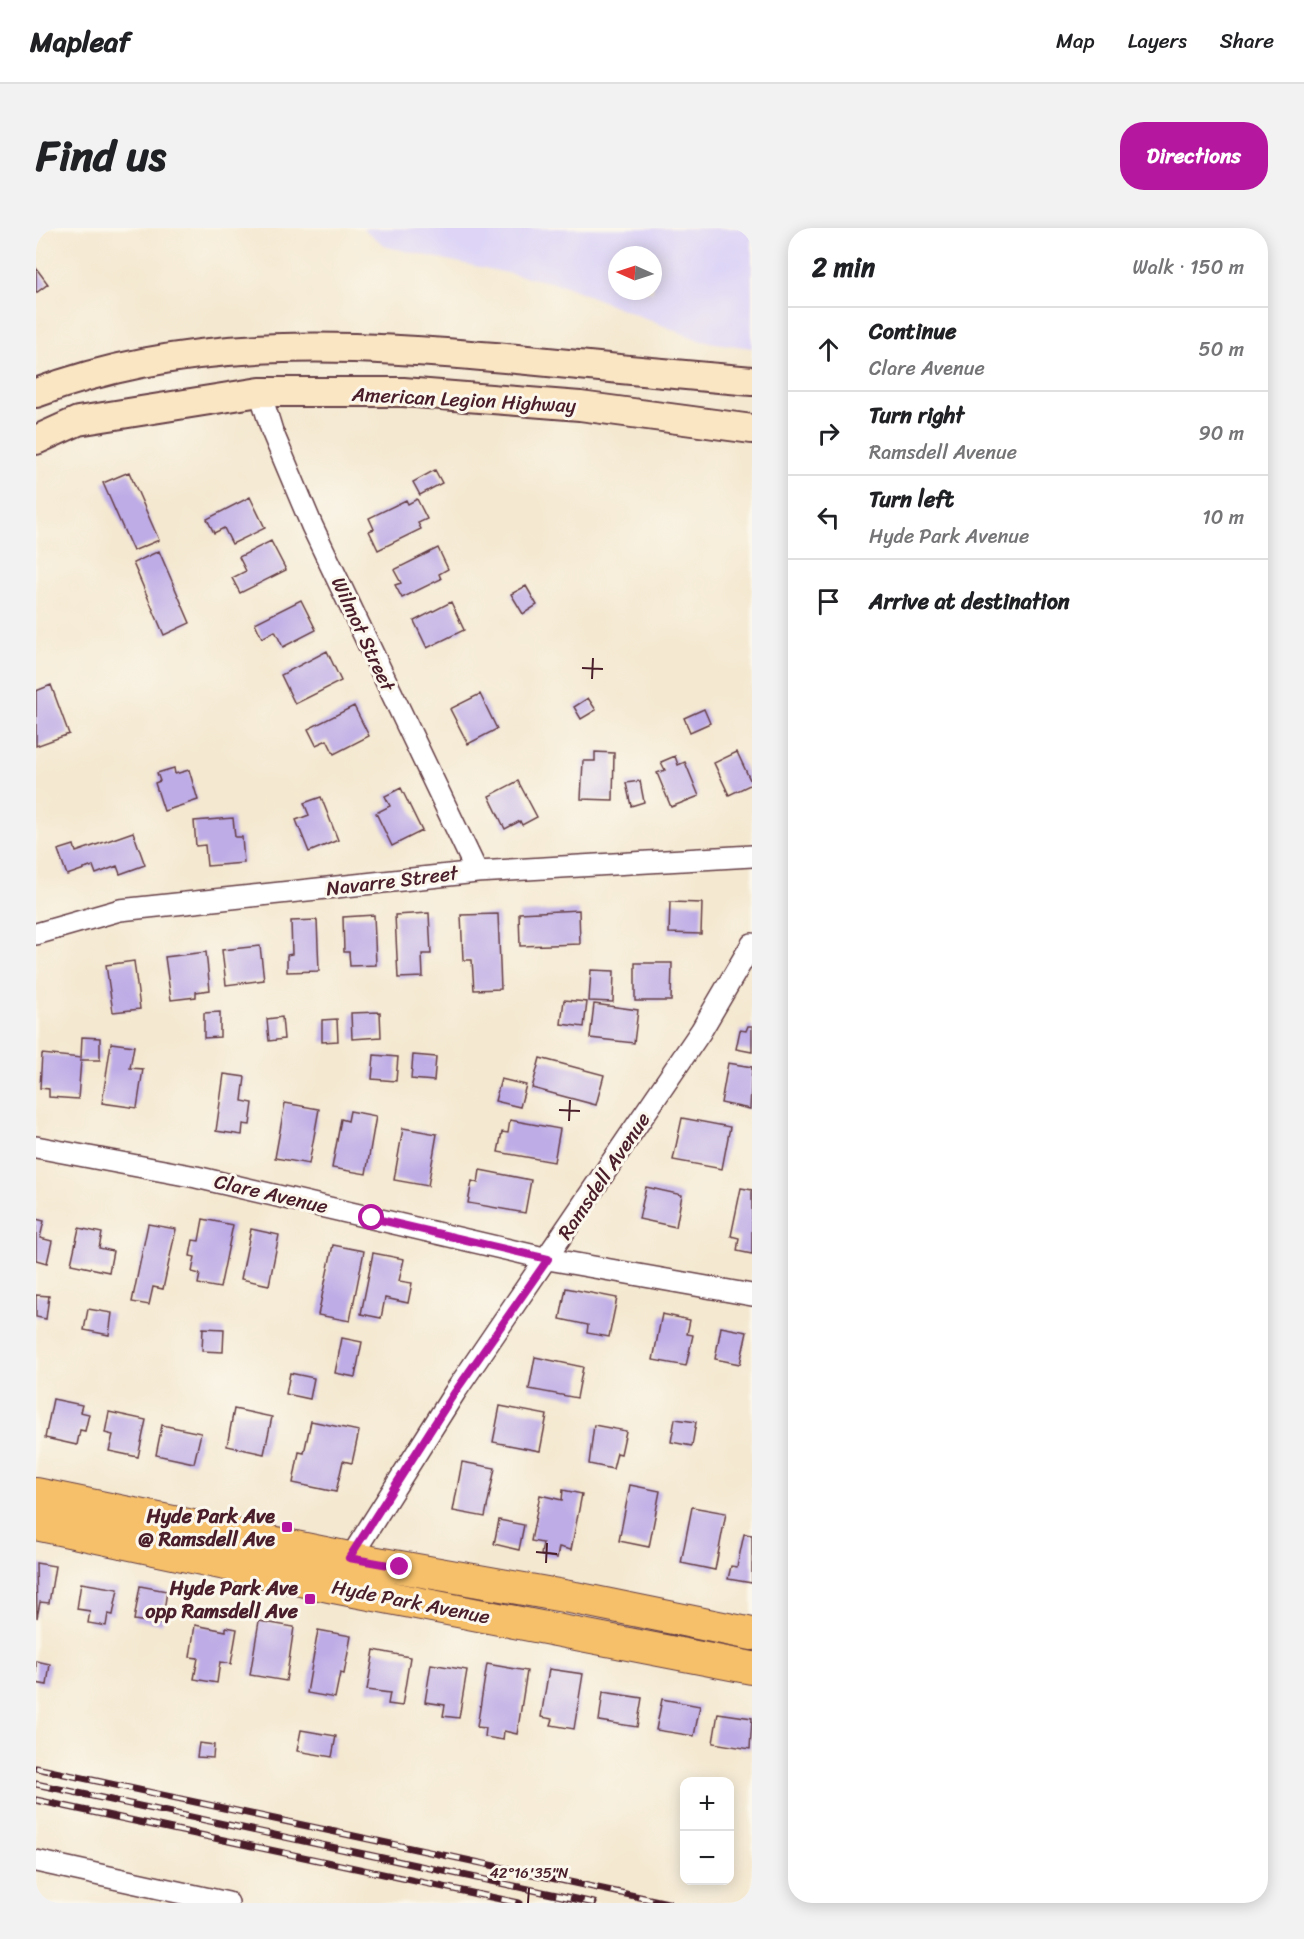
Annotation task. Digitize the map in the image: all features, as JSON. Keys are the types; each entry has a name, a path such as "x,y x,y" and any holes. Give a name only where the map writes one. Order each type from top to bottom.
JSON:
{"main road":[{"name":"American Legion Highway","path":"36,393 69,380 142,361 251,348 381,348 752,381"},
{"name":"American Legion Highway","path":"36,440 78,421 260,392 403,392 580,406 752,429"},
{"name":"Hyde Park Avenue","path":"36,1494 349,1558 575,1598 752,1634"},
{"name":"Hyde Park Avenue","path":"36,1524 334,1587 752,1668"}],"street":[{"name":"Wilmot Street","path":"260,392 272,431 312,525 477,872"},
{"name":"Navarre Street","path":"36,934 120,910 477,872 752,856"},
{"name":"Ramsdell Avenue","path":"334,1587 349,1558 455,1392 548,1259 701,1031 752,944"},
{"name":"Clare Avenue","path":"36,1147 196,1177 548,1259 752,1295"},
{"path":"36,1861 228,1903"}],"shaded area":[{"path":"362,228 752,228 752,348 701,341 563,285 387,247"}],"building":[{"path":"36,268 48,284 36,293"},
{"path":"435,470 442,483 420,495 413,482"},
{"path":"129,472 159,540 133,551 103,483"},
{"path":"250,497 265,528 232,544 224,528 214,533 207,519"},
{"path":"417,499 427,519 418,523 421,529 378,550 369,531 374,529 369,518 406,500 408,504"},
{"path":"271,541 286,570 240,593 232,578 246,571 239,557"},
{"path":"438,548 448,569 439,574 441,579 402,598 395,585 401,583 394,570"},
{"path":"159,551 190,623 164,635 133,563"},
{"path":"526,586 537,605 523,614 511,594"},
{"path":"301,600 316,630 283,647 275,631 262,638 255,623"},
{"path":"451,602 464,630 427,648 414,621"},
{"path":"327,651 341,681 295,704 281,675"},
{"path":"51,685 69,734 36,746 36,691"},
{"path":"480,694 497,729 468,744 450,709"},
{"path":"588,698 596,710 581,719 574,707"},
{"path":"354,706 369,736 334,754 327,740 316,745 308,729"},
{"path":"704,709 710,723 690,732 684,718"},
{"path":"595,752 614,753 613,800 581,799 583,761 595,761"},
{"path":"737,752 752,784 729,795 714,763"},
{"path":"675,756 678,765 685,762 699,796 671,807 657,773 665,770 661,762"},
{"path":"174,768 175,774 189,770 198,800 164,811 155,783 160,781 157,773"},
{"path":"518,781 537,817 522,825 520,821 505,829 489,796"},
{"path":"640,781 644,802 631,806 626,783"},
{"path":"401,788 422,831 392,846 376,813 390,806 385,796"},
{"path":"321,797 338,840 309,852 296,820 309,815 304,803"},
{"path":"233,818 235,837 242,837 244,863 207,866 205,845 196,846 194,821"},
{"path":"133,832 145,865 120,874 117,866 96,874 93,866 67,875 58,850 74,845 76,852"},
{"path":"670,902 702,903 701,934 669,933"},
{"path":"579,910 580,944 520,946 519,913"},
{"path":"429,913 431,954 422,954 423,977 398,978 395,915"},
{"path":"498,914 501,989 474,990 472,960 463,960 461,915"},
{"path":"374,915 376,965 350,966 349,952 344,952 343,917"},
{"path":"317,920 319,971 287,972 287,955 292,954 291,921"},
{"path":"260,946 264,980 226,985 222,950"},
{"path":"206,952 210,990 196,992 196,997 171,1000 165,957"},
{"path":"134,961 140,1009 113,1012 106,965"},
{"path":"635,963 672,963 671,1001 635,1001"},
{"path":"591,970 614,971 613,1002 589,1001"},
{"path":"564,1000 587,1002 584,1027 561,1024"},
{"path":"594,1004 638,1010 634,1043 590,1038"},
{"path":"220,1012 220,1037 204,1038 204,1013"},
{"path":"380,1012 381,1037 352,1039 351,1013"},
{"path":"282,1017 284,1039 269,1041 267,1019"},
{"path":"337,1019 338,1041 322,1042 322,1020"},
{"path":"748,1026 752,1026 752,1052 736,1049 740,1030 746,1031"},
{"path":"82,1037 100,1038 100,1060 81,1060 78,1099 49,1097 49,1089 40,1088 42,1054 81,1058"},
{"path":"111,1043 134,1046 130,1068 143,1069 137,1108 102,1103"},
{"path":"374,1055 398,1057 396,1081 372,1079"},
{"path":"413,1055 436,1057 434,1081 411,1079"},
{"path":"540,1058 604,1075 596,1105 532,1088"},
{"path":"728,1063 752,1067 750,1109 721,1103"},
{"path":"224,1074 245,1077 242,1101 253,1103 250,1125 243,1124 242,1135 216,1131"},
{"path":"501,1079 526,1085 520,1107 495,1101"},
{"path":"285,1103 319,1109 309,1164 275,1158"},
{"path":"350,1111 376,1116 366,1174 332,1168 341,1119 348,1121"},
{"path":"682,1118 730,1127 722,1169 673,1160"},
{"path":"510,1120 560,1129 554,1162 498,1152 502,1132 508,1133"},
{"path":"403,1128 437,1134 428,1186 394,1180"},
{"path":"480,1170 531,1180 525,1213 468,1203 472,1181 478,1183"},
{"path":"646,1187 682,1195 676,1227 639,1219"},
{"path":"741,1188 752,1190 752,1254 737,1251 739,1238 731,1236"},
{"path":"36,1219 44,1221 40,1238 52,1241 47,1263 36,1260"},
{"path":"203,1219 233,1225 220,1288 198,1284 200,1274 192,1272 195,1257 190,1256 193,1240 199,1241"},
{"path":"148,1224 176,1229 163,1289 153,1287 149,1305 132,1302"},
{"path":"79,1228 102,1233 99,1248 113,1251 109,1272 71,1264"},
{"path":"251,1229 279,1235 269,1285 241,1279"},
{"path":"333,1245 364,1251 350,1321 318,1315"},
{"path":"373,1253 404,1259 399,1281 412,1283 408,1303 385,1298 381,1318 361,1314"},
{"path":"566,1288 617,1298 609,1337 587,1333 588,1325 560,1319"},
{"path":"36,1295 49,1296 46,1319 36,1317"},
{"path":"88,1309 112,1313 109,1335 84,1330"},
{"path":"662,1314 690,1320 687,1334 693,1335 686,1366 653,1360"},
{"path":"721,1327 747,1332 740,1364 715,1359"},
{"path":"203,1328 224,1329 223,1352 202,1351"},
{"path":"342,1338 362,1342 355,1377 335,1373"},
{"path":"535,1357 583,1367 577,1398 529,1389"},
{"path":"290,1373 314,1378 310,1399 286,1394"},
{"path":"53,1399 82,1405 80,1412 89,1414 85,1431 80,1430 77,1445 45,1438"},
{"path":"500,1406 547,1415 540,1451 493,1442"},
{"path":"234,1409 272,1417 264,1454 227,1446"},
{"path":"109,1412 146,1420 138,1457 109,1451 113,1435 105,1433"},
{"path":"675,1419 696,1422 692,1446 671,1442"},
{"path":"311,1421 359,1431 352,1463 343,1461 336,1492 293,1483 299,1452 304,1453"},
{"path":"162,1425 201,1433 194,1463 156,1455"},
{"path":"594,1425 626,1431 621,1454 617,1453 613,1469 589,1464"},
{"path":"462,1462 495,1468 485,1517 453,1511"},
{"path":"630,1485 660,1491 649,1547 619,1541"},
{"path":"563,1490 582,1494 571,1550 559,1547 557,1558 541,1555 543,1543 531,1541 540,1495 562,1500"},
{"path":"692,1507 726,1513 715,1570 681,1563"},
{"path":"499,1520 524,1525 519,1550 494,1544"},
{"path":"744,1534 752,1535 752,1583 728,1579 731,1566 737,1567"},
{"path":"36,1563 55,1566 49,1603 40,1602 37,1618"},
{"path":"81,1583 118,1589 113,1615 108,1614 106,1626 88,1623 90,1611 77,1609"},
{"path":"140,1586 167,1591 162,1624 134,1620"},
{"path":"259,1621 294,1627 286,1681 250,1675"},
{"path":"195,1625 226,1631 226,1627 237,1629 231,1664 220,1662 217,1683 194,1679 198,1658 190,1657"},
{"path":"318,1630 351,1636 344,1674 340,1673 335,1698 307,1693"},
{"path":"374,1650 410,1657 402,1706 388,1704 390,1693 367,1690"},
{"path":"36,1661 50,1664 47,1685 36,1683"},
{"path":"431,1664 467,1670 459,1718 443,1716 445,1705 425,1702"},
{"path":"487,1664 527,1671 517,1734 504,1731 503,1740 485,1737 486,1728 477,1727"},
{"path":"549,1669 583,1674 574,1729 551,1725 553,1719 541,1717"},
{"path":"603,1692 642,1698 637,1727 599,1721"},
{"path":"662,1699 700,1706 694,1736 656,1730"},
{"path":"718,1713 752,1718 750,1749 713,1743"},
{"path":"301,1730 336,1736 332,1757 297,1751"},
{"path":"199,1743 214,1745 213,1758 197,1757"}],"railway":[{"path":"36,1768 668,1903"},
{"path":"36,1784 594,1903"},
{"path":"36,1800 519,1903"}],"place":[{"name":"Hyde Park Ave @ Ramsdell Ave","path":"287,1527"},
{"name":"Hyde Park Ave opp Ramsdell Ave","path":"310,1599"}],"route":[{"path":"372,1218 548,1259 455,1392 349,1558 400,1567"}]}
